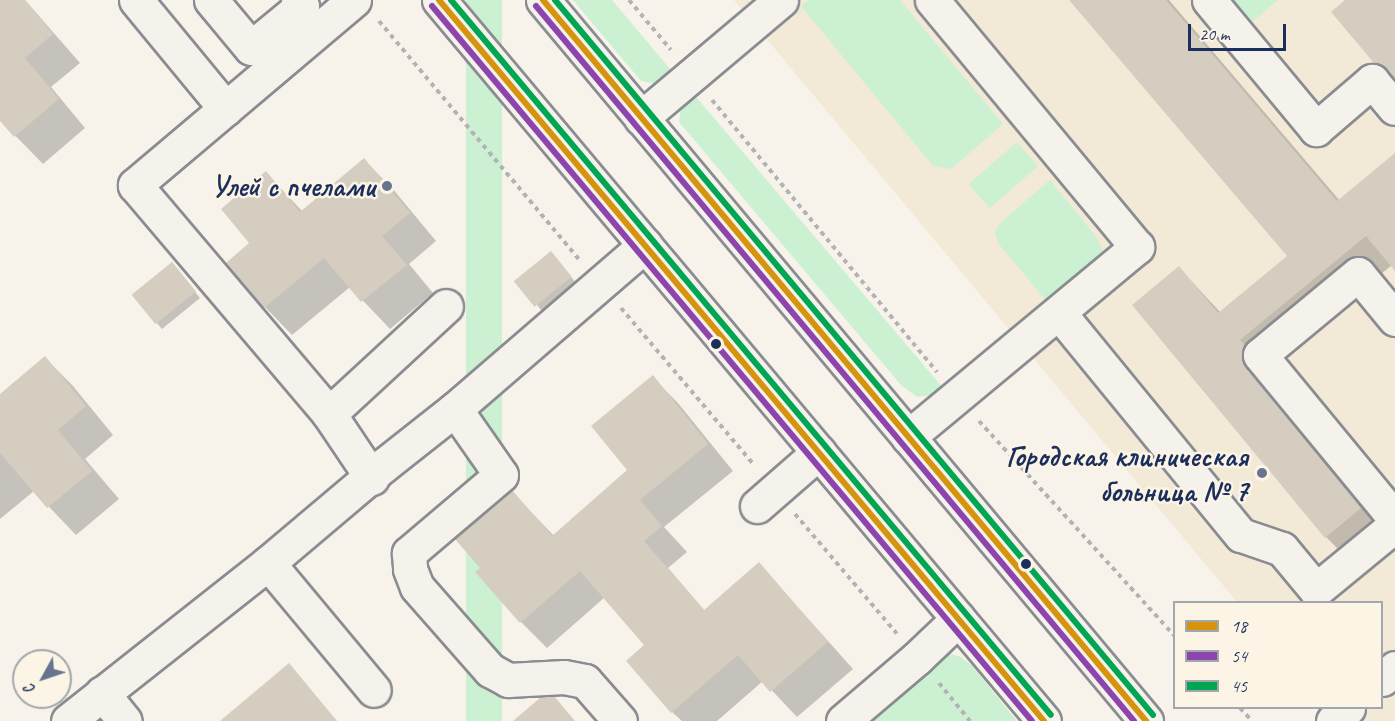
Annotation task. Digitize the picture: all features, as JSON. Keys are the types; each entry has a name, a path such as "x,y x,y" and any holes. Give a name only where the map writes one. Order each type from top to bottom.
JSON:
{"main road":[{"path":"136,0 226,109"},
{"path":"211,0 251,48 302,6 298,0"},
{"path":"439,0 1044,721"},
{"path":"543,0 1146,721"},
{"path":"641,118 781,0"},
{"path":"908,437 1137,248 932,0"},
{"path":"1184,0 1186,3 1189,0"},
{"path":"1209,0 1316,129 1372,81 1395,108"},
{"path":"365,9 226,109 135,185 329,414 372,478"},
{"path":"68,721 268,563 372,478 384,465 456,409 599,282 645,245"},
{"path":"1395,319 1358,274 1260,355 1395,519"},
{"path":"329,414 446,306"},
{"path":"1059,313 1241,535 1282,549 1316,590 1395,525"},
{"path":"456,409 501,475 409,553 410,569 417,587 490,670 508,680 564,677 585,681 620,721"},
{"path":"766,498 819,452"},
{"path":"268,563 374,690"},
{"path":"843,721 917,658 958,619"},
{"path":"1383,678 1395,668"},
{"path":"102,693 125,721"},
{"path":"1333,721 1347,709"}],"path":[{"path":"629,0 958,397 1173,634"},
{"path":"365,9 599,282 766,498 917,658 970,721"},
{"path":"1241,709 1252,721"}],"shaded area":[{"name":"Городская клиническая больница № 7","path":"734,0 1395,0 1395,721 1336,721 1326,709 1383,709 1383,601 1236,601"}],"green space":[{"path":"466,0 502,0 502,721 466,721"},
{"path":"573,0 612,0 676,76 656,84 641,81"},
{"path":"809,0 900,0 1003,124 951,169 933,166 801,6"},
{"path":"1209,0 1278,0 1237,35"},
{"path":"692,92 944,389 932,395 917,397 901,385 679,122 681,107"},
{"path":"1017,142 1038,166 990,208 969,184"},
{"path":"1050,180 1098,239 1102,257 1049,304 998,243 995,231 1001,222"},
{"path":"944,652 961,657 972,666 1017,721 868,721"}],"building":[{"path":"0,0 25,0 53,34 25,58 59,99 14,137 0,121"},
{"path":"1069,0 1166,0 1337,201 1395,153 1395,271 1366,236 1240,340 1245,345 1241,358 1246,367 1361,508 1325,538 1132,305 1179,266 1218,313 1287,256"},
{"path":"1345,0 1395,0 1395,79 1386,68 1374,63 1331,12"},
{"path":"364,158 410,213 382,236 407,265 361,302 324,258 264,308 226,263 249,243 221,209 266,171 300,212"},
{"path":"551,251 572,277 534,307 514,281"},
{"path":"172,262 196,292 156,324 132,295"},
{"path":"45,356 86,406 58,430 92,471 47,508 0,453 0,394"},
{"path":"653,375 708,444 640,500 662,526 644,541 704,610 759,562 828,642 770,692 738,655 671,713 626,661 644,645 580,571 520,623 475,572 480,568 455,539 512,490 552,536 627,470 591,426"},
{"path":"289,663 337,721 220,721"},
{"path":"554,696 575,721 513,721 541,697"}],"transit line":[{"name":"18","path":"439,0 1044,721"},
{"name":"45","path":"451,0 1051,715"},
{"name":"18","path":"543,0 1146,721"},
{"name":"45","path":"555,0 1153,715"},
{"name":"54","path":"432,6 1032,721"},
{"name":"54","path":"536,6 1134,721"}],"place":[{"name":"Улей с пчелами","path":"387,186"},
{"name":"Городская клиническая больница № 7","path":"1262,473"}]}
